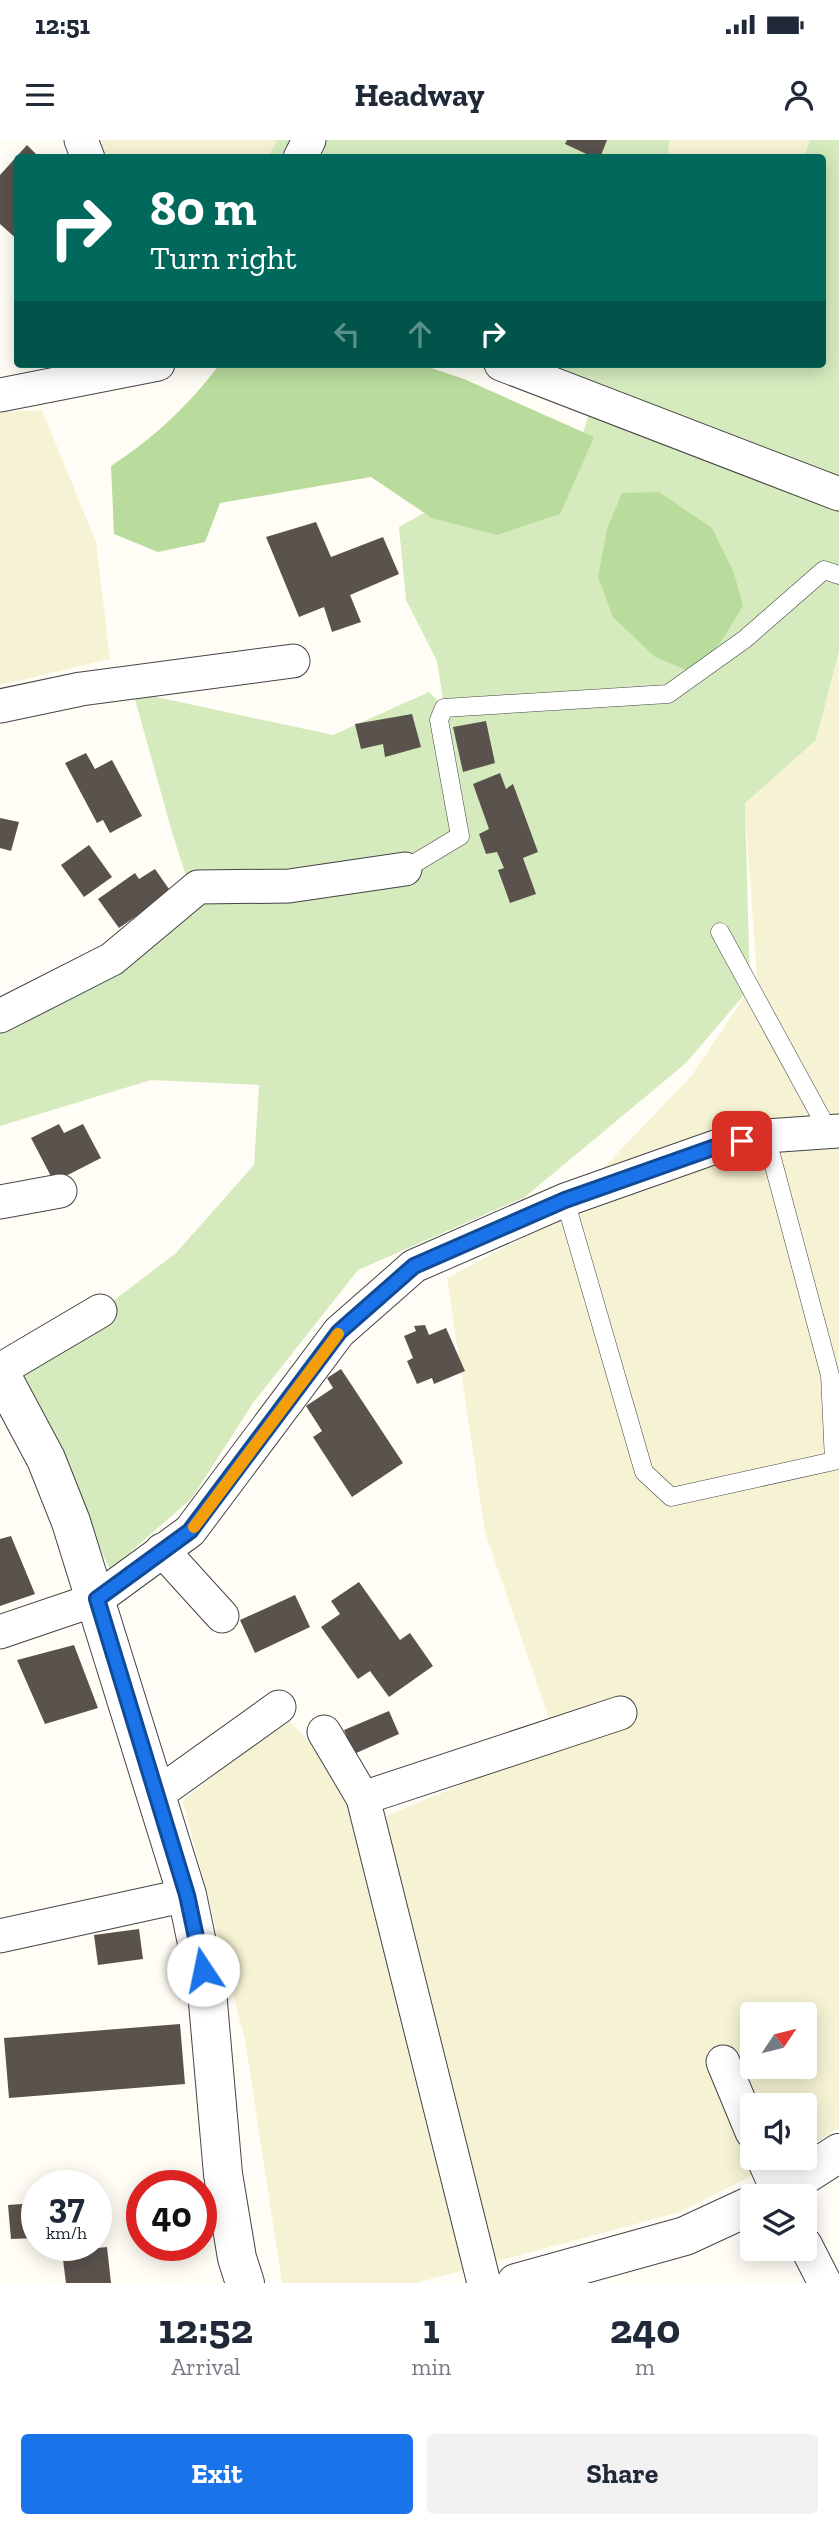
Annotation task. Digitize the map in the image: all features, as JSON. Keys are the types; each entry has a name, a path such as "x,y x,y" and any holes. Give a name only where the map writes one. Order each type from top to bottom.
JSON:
{"street":[{"path":"0,395 138,368"},
{"path":"511,368 839,494"},
{"path":"0,706 81,689 293,661"},
{"path":"0,1016 112,958 198,887 289,886 405,869"},
{"path":"0,1632 97,1599 190,1531 339,1332 414,1266 565,1200 718,1146 766,1136 834,1131"},
{"path":"0,1202 61,1191"},
{"path":"100,1311 0,1371 46,1459 71,1522 187,1895 207,1991 223,2174 237,2258 245,2283"},
{"path":"162,1550 222,1616"},
{"path":"156,1795 279,1707"},
{"path":"363,1798 620,1713"},
{"path":"324,1732 363,1798 484,2283"},
{"path":"0,1936 187,1895"},
{"path":"723,2062 740,2103"},
{"path":"792,2184 839,2153"},
{"path":"516,2283 685,2236 740,2212"},
{"path":"814,2261 825,2283"}],"lane":[{"path":"405,869 460,836 439,720 444,708 668,694 745,639 824,570 839,575"},
{"path":"720,932 834,1131"},
{"path":"565,1200 643,1472 671,1497 834,1461 830,1375 766,1136"}],"shaded area":[{"path":"90,140 277,140 270,154 103,154"},
{"path":"671,140 811,140 807,154 668,152"},
{"path":"42,410 96,542 110,659 0,685 0,412"},
{"path":"839,651 839,2128 817,2142 817,2093 740,2093 740,2170 763,2170 680,2212 416,2283 282,2283 245,2040 183,1801 285,1716 378,1819 558,1745 485,1532 447,1278 552,1222 692,1075 757,978 744,794 816,740"}],"green space":[{"path":"277,140 670,140 668,152 671,154 270,154"},
{"path":"810,140 839,140 839,477 533,377 491,368 826,368 826,154 805,154"},
{"path":"217,368 431,368 464,379 594,437 560,514 497,535 432,518 371,477 220,503 205,542 158,552 114,534 111,466 142,444 196,394"},
{"path":"588,416 839,493 839,651 816,740 745,803 750,988 686,1063 525,1197 358,1270 253,1403 192,1498 110,1570 16,1370 176,1253 254,1165 259,1085 151,1080 0,1126 0,1004 191,892 133,692 333,735 429,692 444,707 437,661 406,600 399,527 424,513 511,530 559,514"},
{"path":"659,492 712,528 734,573 743,606 696,674 655,657 613,617 598,577 607,529 622,493"}],"building":[{"path":"567,140 607,140 602,154 586,154 565,144"},
{"path":"27,145 36,154 19,154"},
{"path":"14,159 14,236 0,224 0,175"},
{"path":"316,522 331,557 383,537 399,574 350,595 361,622 332,632 324,607 299,617 266,537"},
{"path":"412,714 421,747 385,757 383,744 361,749 355,724"},
{"path":"486,721 495,763 463,772 453,727"},
{"path":"86,753 95,769 112,760 142,816 110,833 103,820 97,823 65,763"},
{"path":"500,773 506,789 513,784 538,852 523,858 536,894 510,903 498,870 504,868 497,852 486,854 479,834 489,829 473,784"},
{"path":"0,818 19,822 11,851 0,848"},
{"path":"89,845 112,877 84,897 61,865"},
{"path":"155,869 171,892 119,928 98,899 135,873 139,879"},
{"path":"59,1124 64,1133 83,1124 101,1158 54,1182 31,1138"},
{"path":"425,1325 429,1335 446,1328 465,1371 434,1384 432,1378 417,1384 407,1361 413,1358 404,1336 416,1331 414,1326"},
{"path":"341,1369 403,1463 352,1497 313,1437 322,1431 306,1406 333,1388 327,1378"},
{"path":"11,1536 35,1594 0,1606 0,1539"},
{"path":"359,1582 400,1640 410,1633 433,1666 389,1697 370,1671 358,1679 321,1627 340,1614 331,1601"},
{"path":"295,1595 310,1627 255,1653 240,1620"},
{"path":"74,1645 98,1708 45,1724 17,1660"},
{"path":"389,1711 399,1734 354,1754 344,1730"},
{"path":"139,1929 143,1959 98,1965 94,1935"},
{"path":"180,2024 185,2084 9,2098 4,2038"},
{"path":"21,2204 21,2239 11,2239 8,2205"},
{"path":"63,2261 109,2261 111,2283 66,2283"}],"slow traffic":[{"path":"194,1527 338,1334"}],"route":[{"path":"203,1970 187,1895 97,1599 190,1531 339,1332 414,1266 565,1200 718,1146 742,1141"}]}
